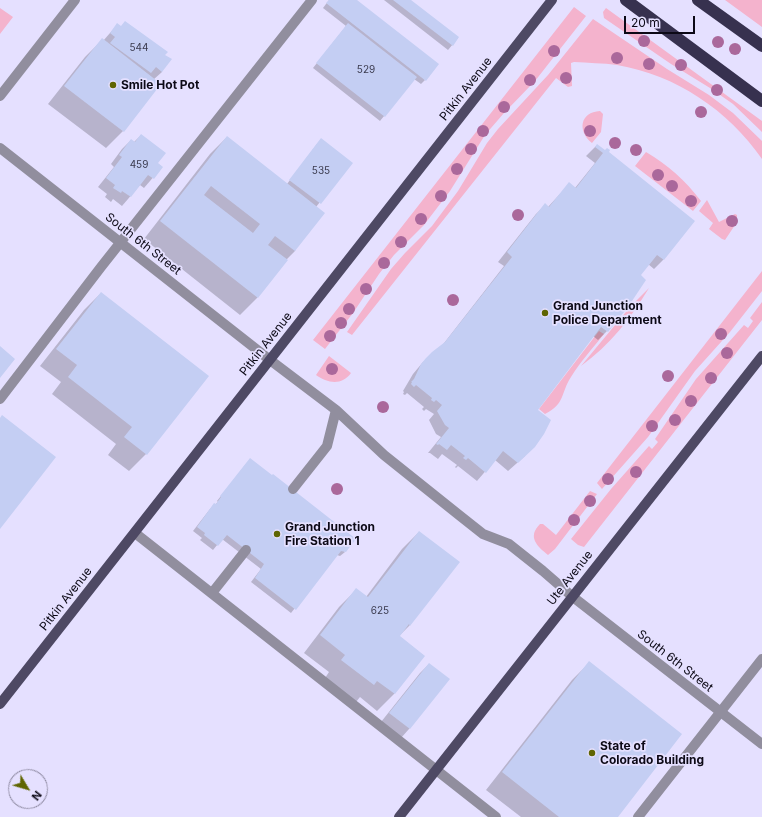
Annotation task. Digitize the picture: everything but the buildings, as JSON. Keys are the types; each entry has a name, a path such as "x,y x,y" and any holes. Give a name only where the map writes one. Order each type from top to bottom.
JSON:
{"highway":[{"path":"626,0 762,101"},
{"path":"698,0 762,46"}],"main road":[{"name":"Pitkin Avenue","path":"0,704 552,0"},
{"name":"Ute Avenue","path":"398,817 762,356"}],"street":[{"path":"0,96 75,0"},
{"path":"0,400 120,243 312,0"},
{"name":"South 6th Street","path":"0,148 336,410 384,456 483,534 509,544 543,570 573,597 762,744"},
{"path":"293,490 327,446 336,410"},
{"path":"135,533 496,817"},
{"path":"212,593 246,550"},
{"path":"638,817 762,659"}],"shaded area":[{"path":"725,0 762,0 762,27"},
{"path":"574,7 586,16 535,81 485,135 450,191 424,225 394,255 379,274 353,313 325,349 313,340"},
{"path":"0,8 13,17 0,34"},
{"path":"606,8 762,121 762,132 733,104 604,18 603,12"},
{"path":"593,19 667,69 709,95 733,113 762,141 762,159 748,141 717,110 680,86 639,70 617,65 601,63 571,63 572,86 568,87 556,78 352,335 347,332 391,269 432,226 458,191 487,143 498,129 548,75"},
{"path":"600,111 603,114 601,132 592,143 584,133 583,123 588,115 593,112"},
{"path":"646,152 662,162 695,193 701,201 693,211 635,166"},
{"path":"707,200 719,222 735,214 737,215 737,222 725,240 709,229 713,223 699,211"},
{"path":"762,271 762,291 730,332 695,371 648,437 602,489 597,483"},
{"path":"649,288 635,310 611,340 581,366 630,307"},
{"path":"762,302 762,320 584,547 578,545 571,539 611,489 649,446 652,449 658,442 655,439 696,379 744,325 748,328 753,321 750,318"},
{"path":"599,331 604,334 582,360 568,383 560,402 552,410 545,414 539,409"},
{"path":"329,356 351,373 343,380 334,382 325,380 316,375"},
{"path":"590,491 597,494 555,549 548,555 537,545 535,541 534,533 536,529 540,524 543,524 556,535"}],"place":[{"name":"Smile Hot Pot","path":"113,85"},
{"name":"Grand Junction Police Department","path":"545,313"},
{"name":"Grand Junction Fire Station 1","path":"277,534"},
{"name":"State of Colorado Building","path":"592,753"}]}
